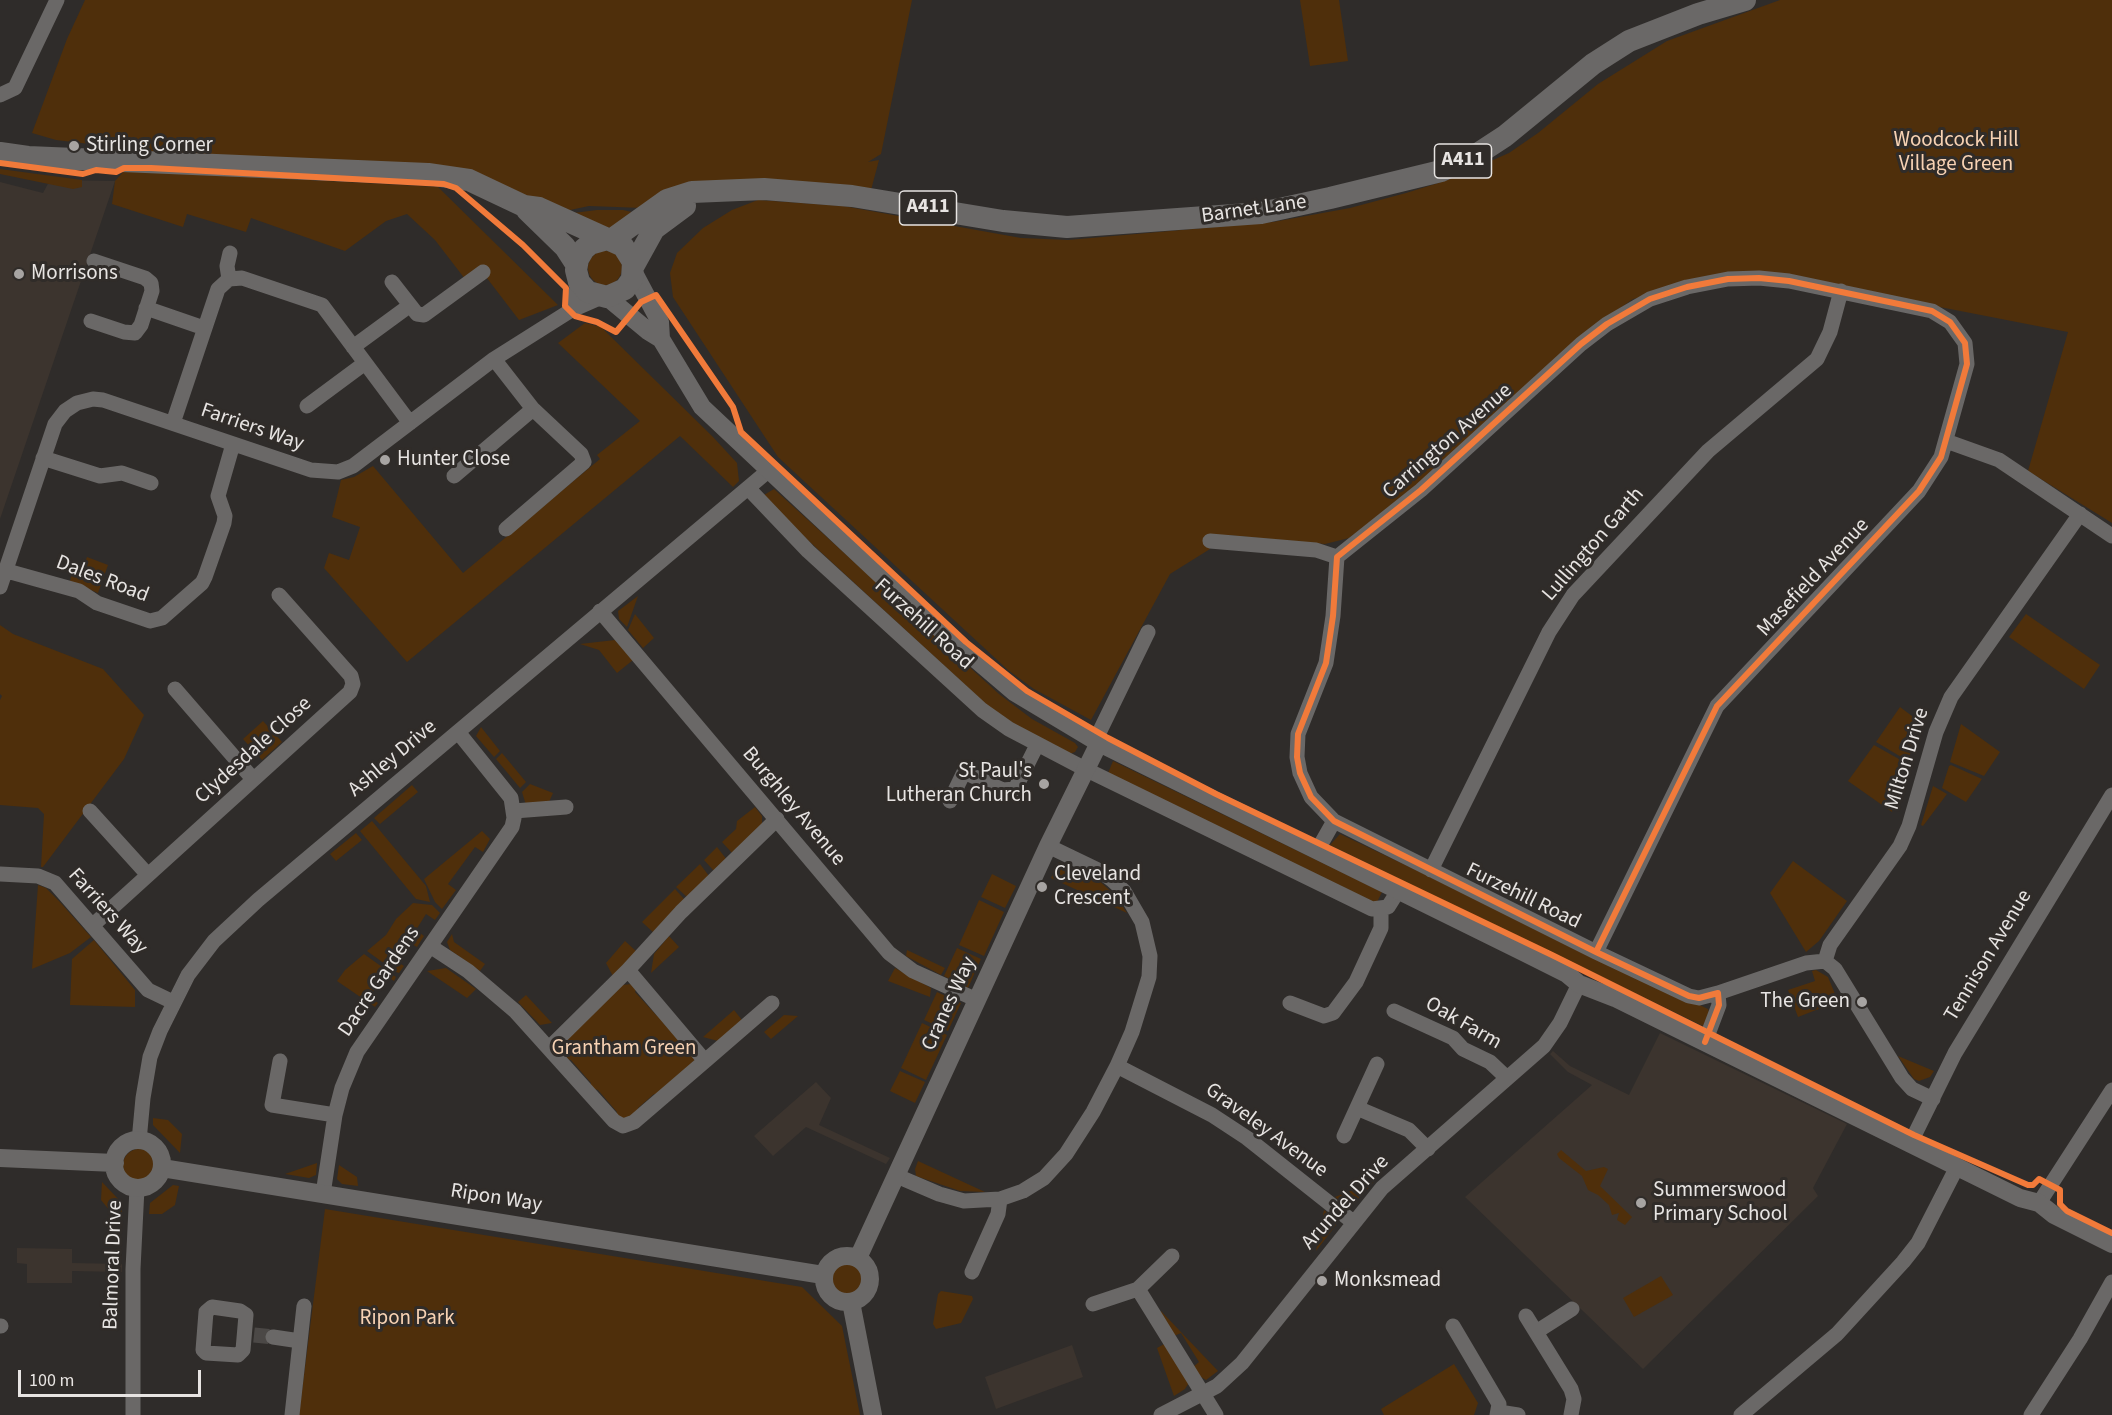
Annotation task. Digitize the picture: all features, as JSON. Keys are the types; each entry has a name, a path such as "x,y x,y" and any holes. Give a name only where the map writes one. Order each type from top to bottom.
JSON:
{"main road":[{"name":"Barnet Lane","path":"578,273 584,249 590,244 608,240 667,200 692,192 764,189 852,196 1003,221 1067,227 1261,213 1441,171 1504,136 1593,64 1629,41 1677,21 1745,0"},
{"path":"0,153 428,174 469,180 524,206 539,208 608,240 628,252 633,269"},
{"name":"Barnet Lane","path":"604,297 625,289 644,243 665,219 714,192"},
{"path":"524,206 565,247 588,292 604,297"}],"street":[{"path":"0,95 15,88 57,0"},
{"path":"229,279 227,266 230,253"},
{"path":"91,321 135,333 141,325 151,284 145,278 94,261"},
{"name":"Furzehill Road","path":"633,269 660,322 661,339 688,388 702,406 768,471 970,657 1014,692 1097,742 1567,974 1579,984 1615,998 2020,1198 2039,1203 2054,1215 2112,1244"},
{"path":"392,282 417,314 430,313 483,272"},
{"path":"570,311 578,273"},
{"path":"172,423 218,289 229,279 242,278 322,305 410,423"},
{"name":"Carrington Avenue","path":"1337,557 1421,490 1581,344 1635,306 1687,287 1728,279 1789,281 1841,291"},
{"name":"Masefield Avenue","path":"1596,952 1717,706 1919,491 1931,476 1946,441 1967,364 1965,343 1950,322 1932,310 1841,291"},
{"name":"Lullington Garth","path":"1431,870 1549,632 1573,595 1708,451 1817,359 1830,332 1841,291"},
{"name":"Furzehill Road","path":"604,297 648,332 661,339"},
{"name":"Farriers Way","path":"0,587 8,570 43,458 59,417 70,407 83,401 103,400 310,470 330,473 353,466 494,359 570,311 604,297"},
{"path":"353,347 409,306"},
{"path":"146,308 204,328"},
{"path":"494,359 533,409 580,454 584,462 506,529"},
{"path":"308,406 365,363"},
{"path":"454,476 533,409"},
{"path":"1946,441 2000,460 2112,537"},
{"name":"Dales Road","path":"8,570 79,591 97,603 150,621 162,618 188,596 205,577 224,523 225,516 218,496 233,444"},
{"path":"43,458 100,476 122,473 151,483"},
{"name":"Ashley Drive","path":"139,1141 150,1057 173,1002 188,975 225,929 768,471"},
{"name":"Furzehill Road","path":"748,488 808,551 982,710 1037,745 1087,770 1372,909 1381,909"},
{"name":"Milton Drive","path":"1825,961 1830,945 1900,846 1910,826 1936,732 1951,697 2080,514"},
{"path":"1210,541 1316,550 1337,557 1326,663 1298,734 1297,757 1305,787 1322,811 1334,821 1317,851"},
{"name":"Clydesdale Close","path":"93,925 350,692 353,684 351,676 279,595"},
{"name":"Burghley Avenue","path":"600,611 890,953 913,971 977,1000"},
{"path":"1087,770 1097,742 1148,632"},
{"path":"175,689 253,779"},
{"path":"458,732 511,798 514,811 566,807"},
{"path":"950,801 964,772 1003,790 1015,789 1037,745"},
{"name":"Cranes Way","path":"858,1258 1048,846 1087,770"},
{"name":"Tennison Avenue","path":"1910,1144 1955,1053 2112,795"},
{"path":"90,811 148,874"},
{"name":"Dacre Gardens","path":"323,1194 335,1115 345,1078 357,1052 508,835 514,811"},
{"path":"549,1048 628,970 681,912 777,819"},
{"name":"Furzehill Road","path":"1334,821 1689,996 1699,998 1718,993"},
{"path":"897,1176 951,1198 981,1201 1000,1199 1023,1191 1044,1178 1066,1154 1093,1112 1117,1066 1132,1032 1149,977 1150,956 1142,922 1124,891 1112,880 1100,871 1048,846"},
{"name":"Farriers Way","path":"0,874 38,876 55,883 148,990 173,1002"},
{"path":"1290,1003 1324,1016 1333,1013 1361,971 1381,928 1381,909 1388,907 1398,891"},
{"path":"430,946 493,991 549,1048 614,1121 623,1126 634,1122 772,1003"},
{"path":"1705,1042 1719,1005 1718,993 1806,963 1825,961 1835,969 1902,1078 1912,1089 1934,1099"},
{"path":"628,970 705,1061"},
{"name":"Arundel Drive","path":"1161,1415 1217,1386 1242,1364 1382,1188 1507,1078 1552,1035 1579,984"},
{"name":"Oak Farm","path":"1394,1011 1453,1038 1463,1049 1490,1062 1507,1078"},
{"path":"280,1061 272,1105 335,1115"},
{"path":"1344,1136 1377,1064"},
{"name":"Graveley Avenue","path":"1117,1066 1212,1115 1247,1138 1353,1222"},
{"path":"2039,1203 2112,1090"},
{"path":"1357,1108 1409,1130 1428,1149"},
{"path":"139,1141 147,1142 159,1153 162,1168 156,1180 137,1188 123,1183 118,1177 115,1163 120,1149 125,1144 139,1141"},
{"path":"0,1158 115,1163"},
{"path":"1741,1415 1837,1334 1903,1262 1918,1244 1957,1167"},
{"name":"Ripon Way","path":"162,1168 823,1275"},
{"name":"Balmoral Drive","path":"133,1415 133,1269 137,1188"},
{"path":"972,1272 998,1214 1000,1199"},
{"path":"851,1256 858,1258 868,1268 870,1283 863,1295 851,1302 836,1299 830,1295 825,1289 823,1275 826,1267 837,1257 851,1256"},
{"path":"1093,1304 1138,1288 1172,1256"},
{"path":"2031,1415 2080,1339 2112,1282"},
{"path":"1138,1288 1216,1415"},
{"path":"851,1302 873,1415"},
{"path":"292,1415 304,1306"},
{"path":"1536,1332 1572,1309"},
{"path":"1526,1316 1571,1389 1574,1399 1571,1415"},
{"path":"1453,1326 1495,1396 1498,1413 1518,1415"},
{"path":"273,1338 300,1341"}],"shaded area":[{"path":"50,180 115,181 0,519 0,182 43,193"},
{"name":"Summerswood Primary School","path":"1660,1033 1847,1124 1813,1188 1818,1196 1643,1369 1465,1197 1592,1085 1568,1072 1550,1054 1553,1051 1570,1066 1629,1095"},
{"path":"816,1082 831,1098 819,1125 890,1158 886,1164 806,1127 773,1156 754,1136"},
{"path":"17,1248 72,1249 72,1263 122,1264 122,1272 72,1271 72,1283 27,1283 27,1264 17,1263"},
{"path":"1072,1345 1083,1377 996,1409 985,1377"}],"green space":[{"path":"85,0 912,0 881,154 868,162 879,160 871,190 801,185 643,208 589,206 570,210 564,214 464,169 174,154 56,140 32,133 67,39"},
{"path":"1300,0 1339,0 1348,61 1310,66"},
{"name":"Woodcock Hill Village Green","path":"1780,0 2112,0 2112,523 2028,471 2068,332 1786,277 1744,274 1633,299 1596,325 1409,494 1349,538 1325,544 1227,535 1207,537 1210,549 1170,574 1091,720 1034,689 1008,670 778,457 673,297 670,273 677,253 703,228 732,210 758,200 843,206 1021,238 1068,240 1273,222 1350,208 1406,193 1445,181 1509,153 1538,133 1598,84 1667,41"},
{"path":"0,169 82,180 82,187 73,189 0,174"},
{"path":"125,170 438,187 558,305 519,320 480,269 465,279 435,240 407,214 386,221 345,251 251,218 246,232 187,214 183,227 112,204 115,181"},
{"path":"623,210 636,213 611,228 599,226 573,213"},
{"path":"605,251 617,256 622,268 617,280 605,285 593,280 588,268 593,256"},
{"path":"585,323 601,327 713,437 737,463 739,481 733,487 680,436 407,662 324,568 329,553 349,560 360,527 332,517 341,480 354,477 373,466 463,573 600,459 597,455 640,421 558,343"},
{"path":"774,489 999,694 1032,719 1075,743 1078,747 1075,752 1069,754 1040,741 989,707 785,519 764,495"},
{"path":"87,557 108,565 98,593 70,581 75,562 84,565"},
{"path":"638,596 627,627 619,619 618,611"},
{"path":"635,614 654,638 643,648 628,630"},
{"path":"2026,614 2100,665 2084,689 2009,637"},
{"path":"0,625 13,634 103,669 144,715 124,759 43,867 41,867 44,814 38,808 0,805 0,700 2,696 0,694"},
{"path":"615,640 633,660 617,673 599,650 580,644"},
{"path":"1900,707 1920,722 1908,761 1876,742"},
{"path":"263,721 282,742 262,760 243,739"},
{"path":"1961,724 2000,752 1984,776 1950,762"},
{"path":"481,727 500,751 494,757 476,736"},
{"path":"1874,745 1906,763 1892,812 1848,781"},
{"path":"502,753 526,782 520,788 496,759"},
{"path":"1113,761 1382,892 1376,904 1108,773"},
{"path":"1951,765 1982,779 1966,802 1942,788"},
{"path":"530,784 553,793 548,804 526,805 522,792"},
{"path":"412,785 418,792 380,824 374,818"},
{"path":"1933,786 1947,794 1923,826 1921,825"},
{"path":"755,807 762,816 762,824 733,854 722,842 736,829 737,821"},
{"path":"372,821 426,886 430,902 416,899 360,831"},
{"path":"482,831 490,839 483,852 475,847 448,884 456,890 442,909 435,902 424,879"},
{"path":"356,833 362,840 336,861 330,854"},
{"path":"1340,834 1708,1009 1710,1015 1703,1026 1330,845"},
{"path":"717,847 727,860 714,871 704,860"},
{"path":"1793,861 1847,901 1819,941 1806,952 1770,893"},
{"path":"1059,862 1097,879 1115,895 1127,913 1051,878"},
{"path":"700,864 709,876 687,897 676,887"},
{"path":"992,874 1016,886 1005,908 981,897"},
{"path":"38,885 46,888 91,937 70,953 32,969"},
{"path":"675,889 685,900 654,933 642,922"},
{"path":"979,900 1004,912 984,956 959,945"},
{"path":"413,903 432,905 440,913 435,920 426,914 416,930 424,936 417,947 408,942 395,960 404,966 399,973 367,951 386,935 396,919"},
{"path":"452,934 454,942 485,964 480,971 450,950 447,942"},
{"path":"669,936 679,947 651,973 654,954"},
{"path":"94,940 135,990 135,1007 70,1005 72,959"},
{"path":"625,941 637,952 614,978 606,963"},
{"path":"957,948 981,959 968,988 944,976"},
{"path":"907,950 945,968 941,975 906,956"},
{"path":"364,954 396,977 394,981 385,975 370,997 378,1003 375,1007 337,981 345,970"},
{"path":"446,968 476,989 467,998 427,971"},
{"path":"895,968 931,988 930,997 888,981"},
{"path":"1816,970 1828,977 1835,994 1838,994 1842,1000 1798,1017 1788,990 1815,981 1812,971"},
{"name":"Grantham Green","path":"632,984 637,987 635,992 657,1016 665,1018 663,1023 694,1055 694,1061 660,1095 654,1094 638,1108 639,1113 624,1120 615,1117 617,1112 598,1090 590,1088 591,1083 571,1060 565,1060 560,1050 561,1044 622,985"},
{"path":"937,992 961,1003 948,1031 924,1020"},
{"path":"526,995 552,1023 540,1025 518,1002"},
{"path":"734,1010 742,1020 718,1041 703,1037"},
{"path":"784,1015 798,1016 771,1039 764,1032"},
{"path":"922,1023 947,1035 926,1080 901,1068"},
{"path":"1898,1056 1934,1071 1930,1077 1919,1081 1914,1079"},
{"path":"900,1071 925,1082 915,1103 890,1091"},
{"path":"153,1118 168,1120 182,1134 180,1153 153,1125"},
{"path":"139,1149 151,1153 155,1165 151,1177 139,1181 127,1177 123,1165 127,1153"},
{"path":"1561,1150 1586,1171 1604,1167 1608,1169 1600,1186 1632,1217 1625,1225 1617,1220 1619,1213 1612,1215 1609,1205 1588,1190 1582,1176 1559,1158 1557,1154"},
{"path":"918,1161 985,1192 960,1191 916,1176 915,1169"},
{"path":"317,1163 316,1175 309,1178 285,1174"},
{"path":"339,1165 357,1177 358,1186 342,1184 337,1179"},
{"path":"102,1182 122,1203 122,1212 110,1211 101,1200"},
{"path":"1374,1182 1353,1204 1347,1206 1335,1197"},
{"path":"173,1185 179,1186 175,1205 162,1214 149,1214 150,1203"},
{"name":"Ripon Park","path":"325,1209 802,1287 842,1326 860,1415 299,1415"},
{"path":"1324,1210 1336,1219 1336,1225 1316,1251"},
{"path":"848,1263 860,1267 864,1279 860,1291 848,1295 836,1291 832,1279 836,1267"},
{"path":"1661,1276 1673,1295 1634,1317 1623,1298"},
{"path":"941,1291 972,1296 973,1299 961,1323 936,1329 933,1324 938,1294"},
{"path":"1161,1311 1218,1371 1206,1380 1198,1375 1193,1367 1199,1362 1181,1333 1174,1336 1160,1314"},
{"path":"1166,1343 1190,1381 1185,1389 1174,1396 1157,1348"},
{"path":"1454,1364 1478,1403 1474,1415 1384,1415 1381,1409"}],"tunnel":[{"path":"254,1335 273,1337"}],"cycle path":[{"path":"0,163 83,174 96,170 116,172 124,168 151,168 444,184 456,188 523,245 566,288 565,306 575,316 597,322 616,332 641,302 656,295 733,407 741,432 966,642 1027,691 1108,738 1216,794 1552,955 1914,1135 2028,1185 2033,1185 2039,1179 2060,1190 2060,1204 2067,1211 2112,1233"},
{"path":"1596,952 1717,706 1919,491 1941,457 1967,364 1965,343 1950,322 1932,311 1789,281 1759,278 1728,279 1687,287 1650,299 1607,324 1581,344 1421,490 1337,557 1333,616 1326,663 1298,734 1297,757 1300,773 1311,797 1334,821 1596,952 1689,996 1699,998 1718,993 1719,1005 1705,1042"}],"place":[{"name":"Stirling Corner","path":"74,146"},
{"name":"Morrisons","path":"19,274"},
{"name":"Hunter Close","path":"385,460"},
{"name":"St Paul's Lutheran Church","path":"1044,784"},
{"name":"Cleveland Crescent","path":"1042,887"},
{"name":"The Green","path":"1862,1002"},
{"name":"Summerswood Primary School","path":"1641,1203"},
{"name":"Monksmead","path":"1322,1281"}]}
